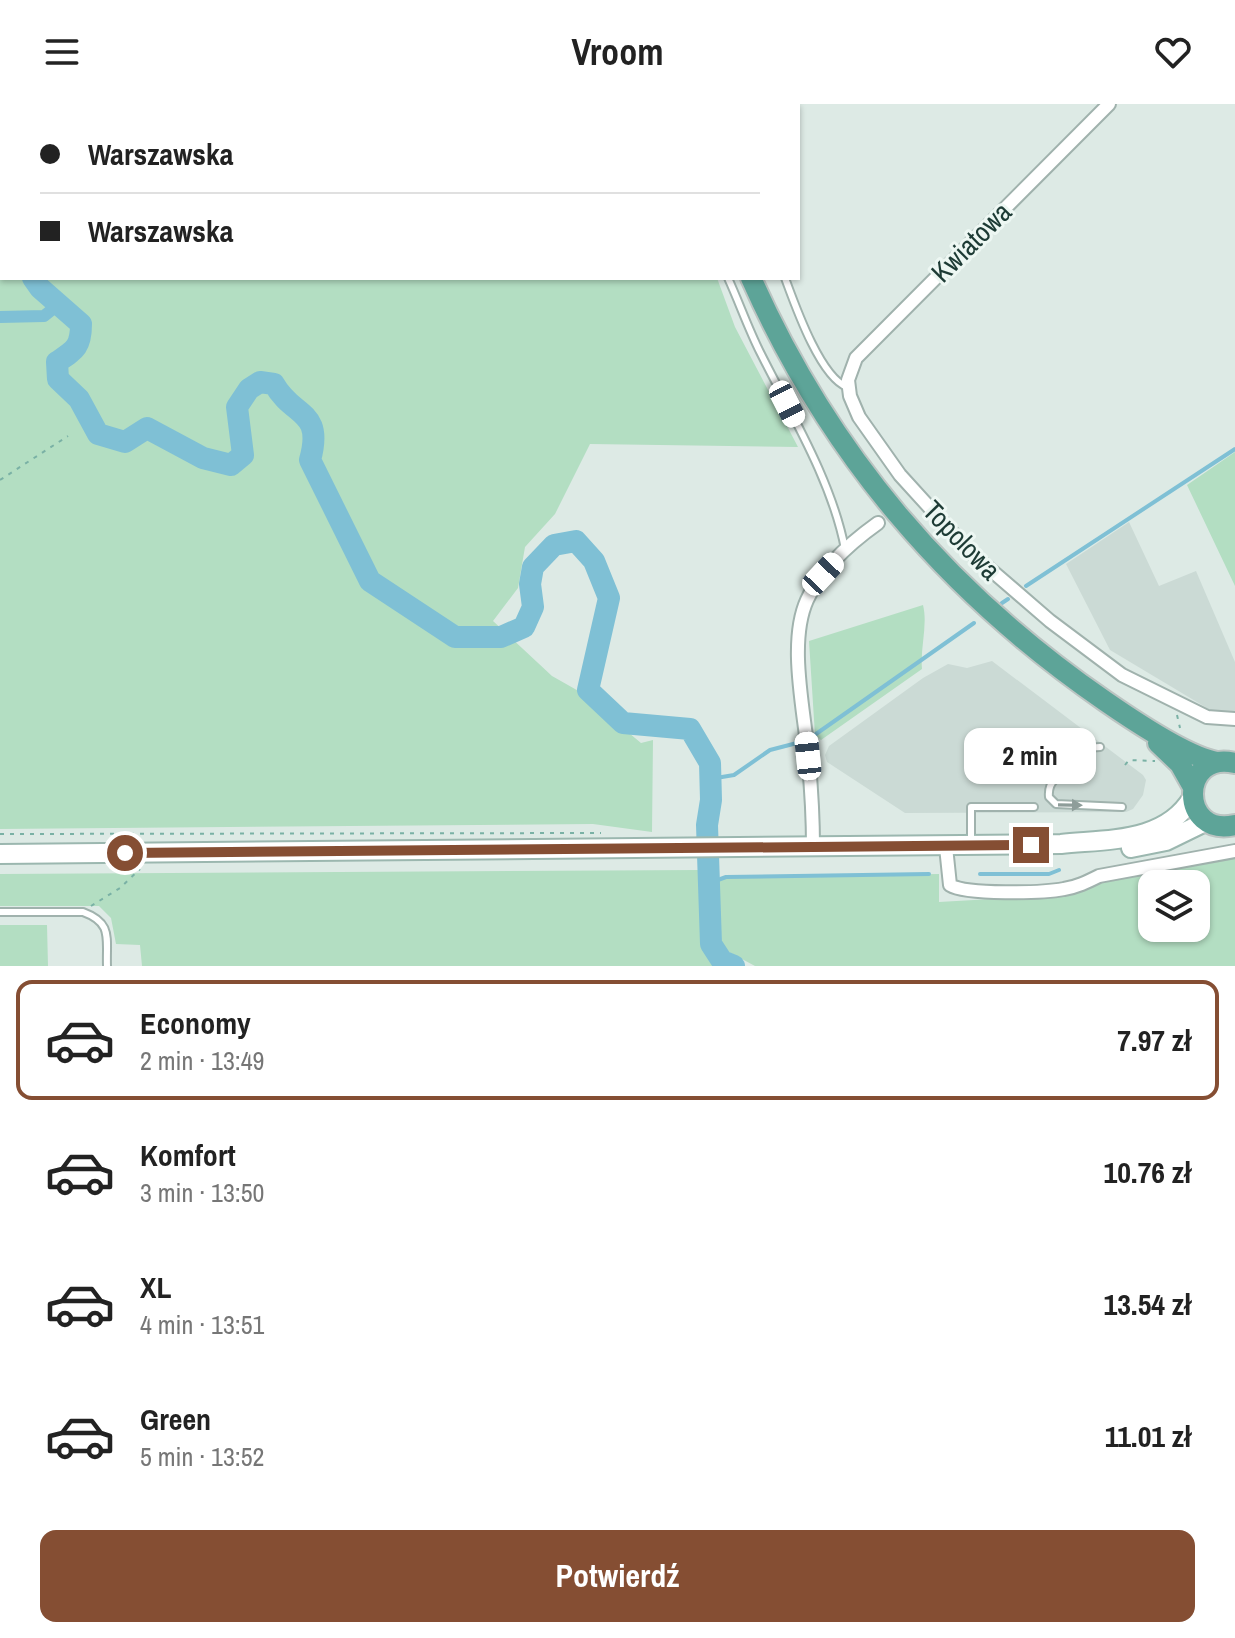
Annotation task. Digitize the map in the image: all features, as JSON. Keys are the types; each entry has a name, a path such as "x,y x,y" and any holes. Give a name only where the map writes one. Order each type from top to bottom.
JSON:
{"main road":[{"path":"752,280 825,416 897,516 944,568 1004,624 1064,673 1125,715 1190,753 1228,760"},
{"path":"1125,715 1180,764 1197,811 1207,821 1223,826 1235,825"},
{"path":"0,854 1061,844 1149,832 1177,818 1193,793 1201,771 1228,760"},
{"path":"1061,844 1112,850 1143,847 1166,841 1207,821"}],"street":[{"name":"Kwiatowa","path":"848,387 850,368 859,354 1109,104"},
{"name":"Topolowa","path":"848,387 855,410 885,456 970,552 1050,621 1106,664 1207,717 1231,722"},
{"path":"813,847 799,632 807,599 823,574 845,550 878,523"},
{"path":"946,847 950,885 968,892 1060,890 1082,885 1099,876 1235,851"}],"lane":[{"path":"729,280 758,348 816,460 840,526 845,550"},
{"name":"Topolowa","path":"786,280 801,319 833,377 848,387"},
{"path":"1100,747 1086,748 1076,767 1062,771 1048,790 1049,797 1056,804 1122,807"},
{"path":"971,846 971,807 1034,807"},
{"path":"0,912 83,912 101,920 105,930 107,966"}],"path":[{"path":"0,480 68,436"},
{"path":"1177,702 1183,737"},
{"path":"1125,765 1129,760 1149,762 1162,759"},
{"path":"0,834 598,831 607,835 614,849"},
{"path":"83,912 120,888 156,853"}],"shaded area":[{"path":"1129,522 1159,586 1196,571 1235,662 1235,711 1217,714 1110,650 1066,564"},
{"path":"992,661 1143,775 1146,780 1143,795 1133,809 1126,812 905,813 827,762 825,755 829,746 923,678 948,664 967,668"}],"green space":[{"path":"0,280 718,280 735,327 798,447 590,444 555,514 525,547 518,588 493,621 552,676 605,706 623,728 641,743 653,740 652,832 593,824 0,829"},
{"path":"1235,452 1235,586 1187,485"},
{"path":"923,605 922,669 821,740 815,735 809,641"},
{"path":"1235,858 1235,966 755,966 727,951 716,938 711,882 726,877 939,874 939,902 1076,894 1104,882 1138,876 1138,942 1210,942 1210,870 1170,870"},
{"path":"700,870 706,948 722,966 142,966 140,945 116,944 111,918 99,906 0,906 0,874"},
{"path":"0,925 47,925 48,966 0,966"}],"waterway":[{"path":"34,280 81,324 76,347 57,362 58,379 79,399 98,434 125,442 147,428 203,458 231,465 243,455 237,407 249,389 260,382 274,384 310,423 313,431 310,460 370,581 455,637 501,637 524,627 533,607 530,584 533,567 554,545 576,541 594,561 609,598 588,690 623,723 690,729 710,763 711,800 707,825 711,944 722,961 734,966"},
{"path":"0,317 44,316 59,304"},
{"path":"1026,586 1235,449"},
{"path":"1002,603 1008,599"},
{"path":"816,734 974,623"},
{"path":"710,779 734,775 770,750 797,743"},
{"path":"980,874 1049,874 1059,870"},
{"path":"707,884 726,877 929,874"}],"route":[{"path":"125,853 1031,845"}]}
